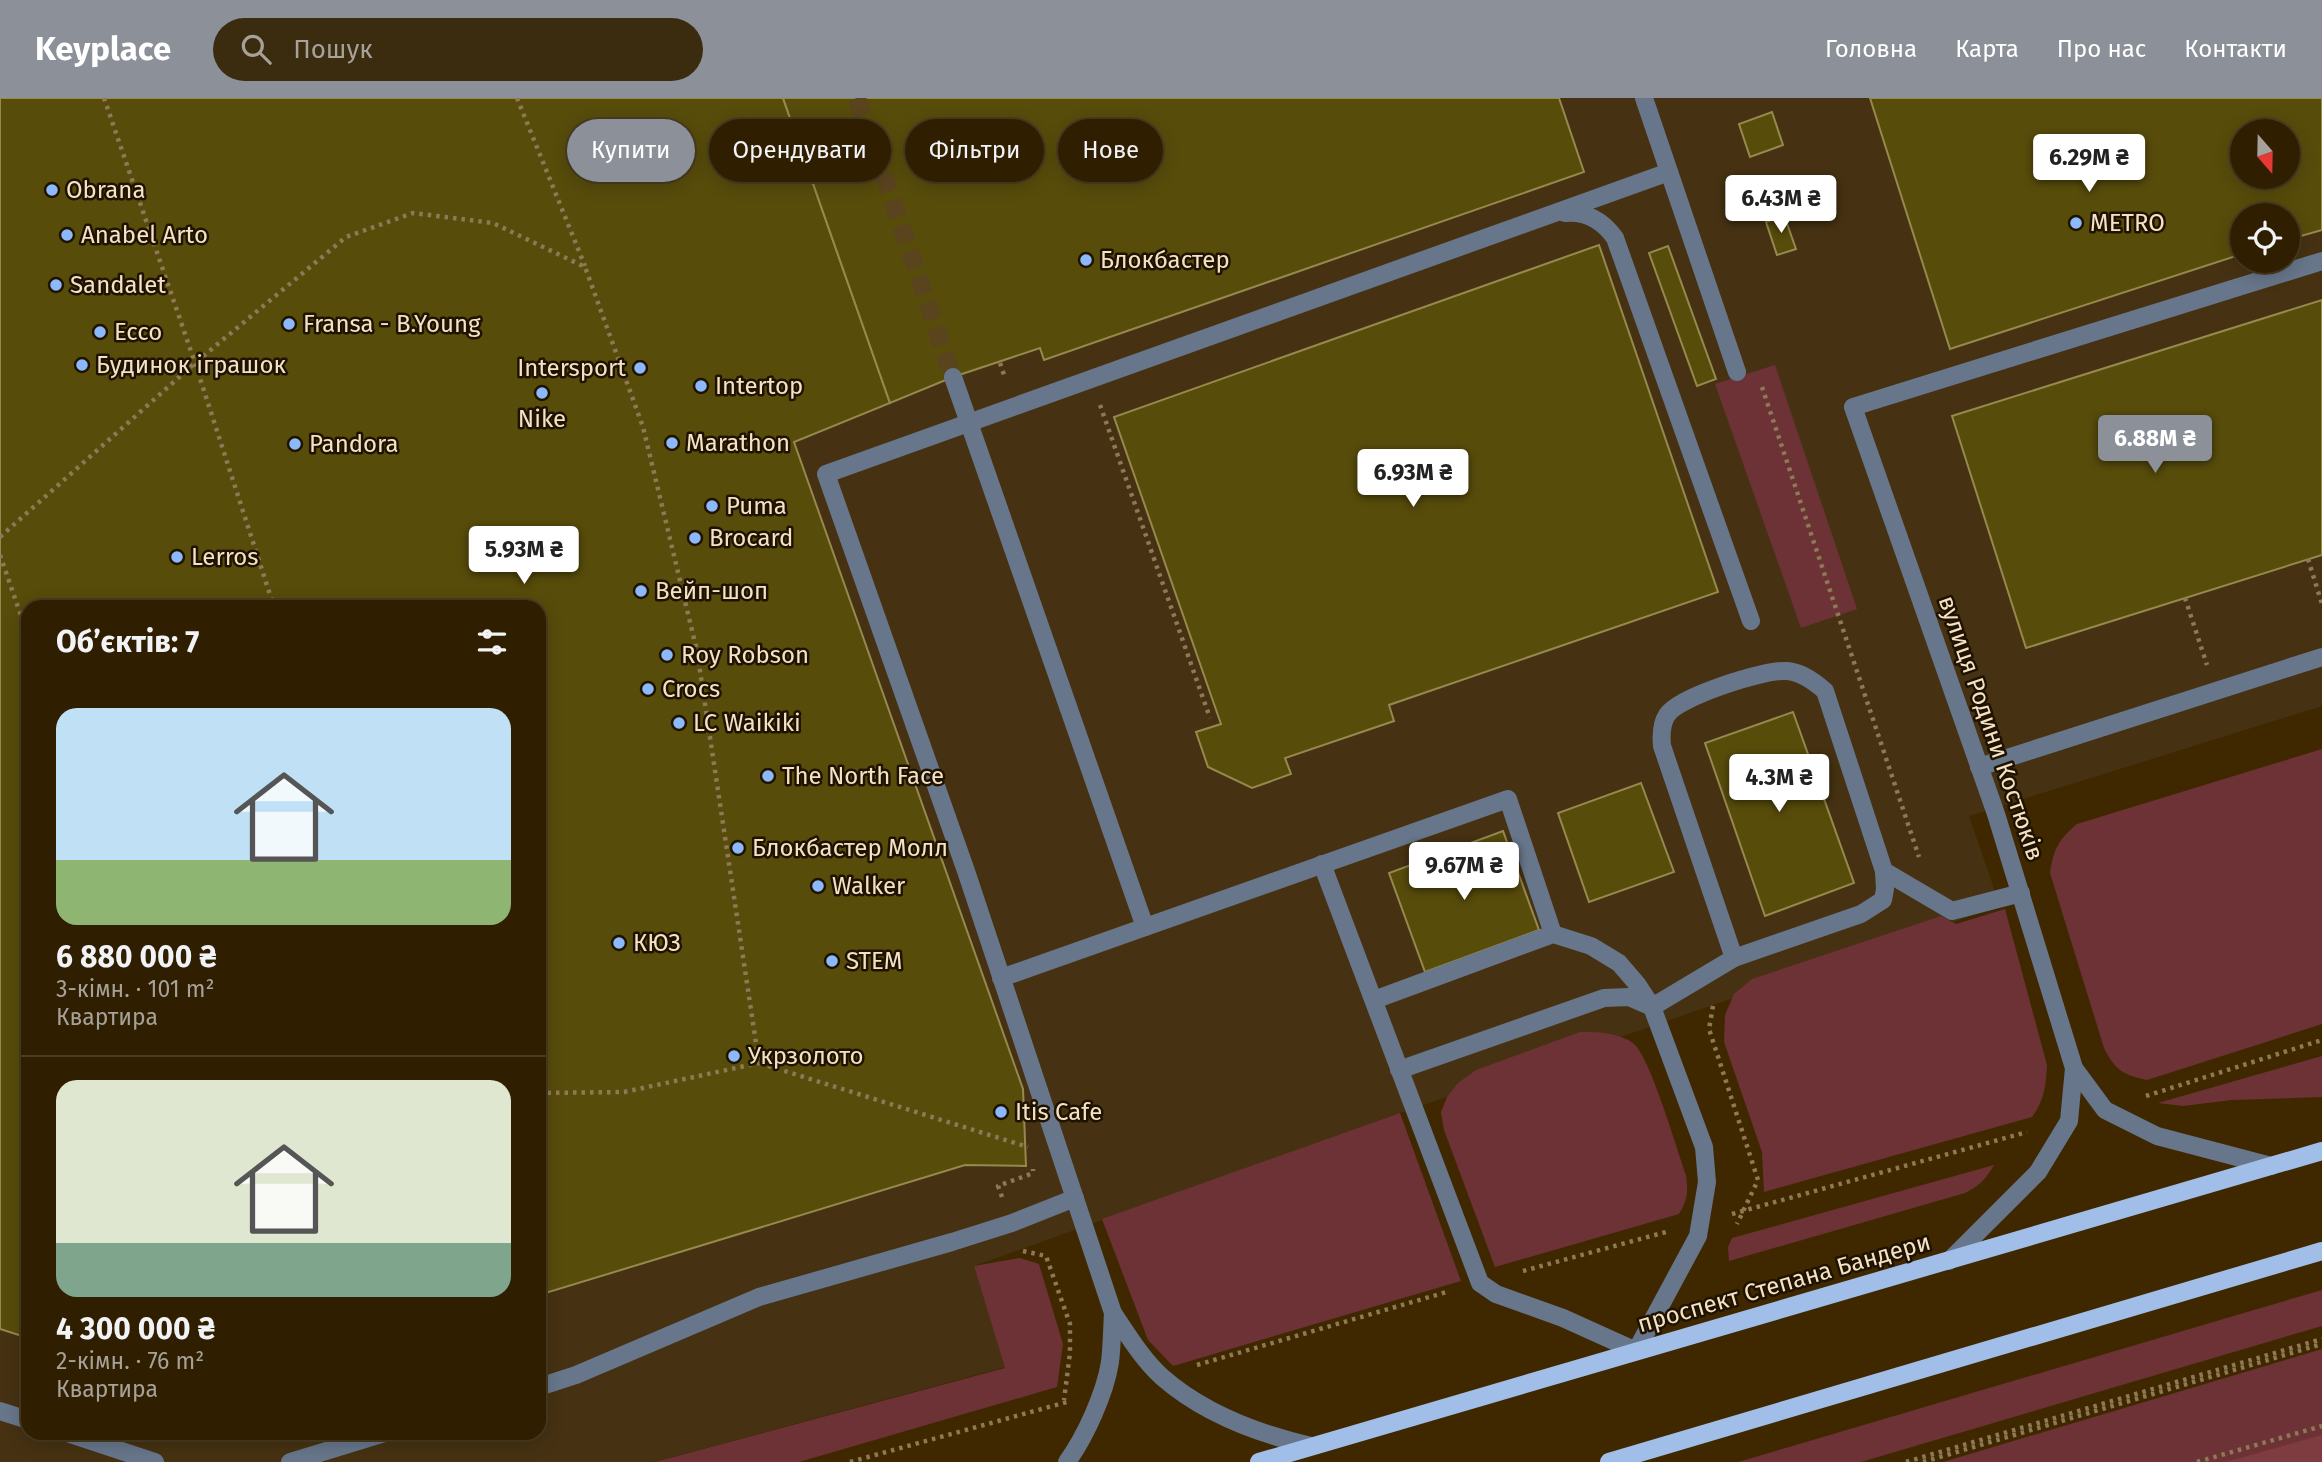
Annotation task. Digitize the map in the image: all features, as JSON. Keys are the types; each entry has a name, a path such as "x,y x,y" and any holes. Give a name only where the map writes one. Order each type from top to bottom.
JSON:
{"main road":[{"name":"проспект Степана Бандери","path":"1259,1462 2322,1151"},
{"path":"1609,1462 2322,1251"}],"lane":[{"path":"1644,98 1737,372"},
{"path":"1311,1446 1269,1436 1220,1415 1175,1387 1160,1376 1113,1313 1001,978 826,474 1669,172"},
{"path":"1552,214 1575,212 1593,218 1608,228 1615,238 1751,621"},
{"name":"вулиця Родини Костюків","path":"2074,1068 2021,893 1979,767 1853,407 2322,261"},
{"path":"953,377 1145,927"},
{"path":"1979,767 2322,657"},
{"path":"1652,1007 1734,958 1861,914 1883,900 1884,871 1825,691 1814,681 1789,671 1763,672 1679,702 1667,714 1661,729 1662,746 1734,958"},
{"path":"1001,978 1508,799 1553,934"},
{"path":"1322,864 1480,1283 1496,1294 1563,1318 1636,1351 1698,1236 1707,1182 1704,1147 1652,1007 1637,984 1619,963 1591,946 1553,934 1374,1000"},
{"path":"1884,871 1952,911 2021,893"},
{"path":"1399,1070 1604,998 1629,997 1652,1007"},
{"path":"2074,1068 2105,1110 2157,1136 2271,1166"},
{"path":"1949,1261 2038,1172 2069,1121 2074,1068"},
{"path":"546,1385 576,1375 758,1297 952,1242 1012,1223 1075,1198"},
{"path":"1067,1462 1101,1393 1110,1365 1113,1313"},
{"path":"0,1411 21,1418"},
{"path":"88,1440 155,1462"},
{"path":"290,1462 362,1440"}],"path":[{"path":"104,98 195,363 272,600"},
{"path":"517,98 585,267 643,427 697,651 759,1063"},
{"path":"0,537 195,363 346,237 413,213 493,223 585,267"},
{"path":"1000,363 1008,386"},
{"path":"1759,379 1924,872 1914,889"},
{"path":"1101,406 1210,718"},
{"path":"0,555 21,616"},
{"path":"2308,559 2322,604"},
{"path":"1714,997 1709,1029 1758,1180 1737,1224"},
{"path":"2105,1110 2322,1040"},
{"path":"546,1093 624,1092 759,1063 1025,1146"},
{"path":"1160,1376 1480,1283 2069,1121"},
{"path":"1906,1462 2322,1341"},
{"path":"1923,1462 2322,1341"},
{"path":"849,1462 1101,1393"},
{"path":"2197,1462 2322,1426"}],"shaded area":[{"path":"0,98 2322,98 2322,706 1969,816 2000,906 1400,1113 974,1266 1005,1367 654,1462 0,1462"},
{"path":"1775,365 1857,609 1801,628 1715,384"},
{"path":"2322,749 2322,1024 2147,1080 2121,1070 2112,1062 2104,1048 2050,873 2058,846 2077,824"},
{"path":"2005,909 2047,1065 2044,1093 2032,1117 1764,1192 1762,1152 1724,1042 1725,1015 1734,994 1752,979 1941,916 1956,924"},
{"path":"1580,1032 1614,1035 1633,1043 1640,1051 1655,1084 1686,1175 1686,1200 1679,1214 1495,1267 1444,1130 1441,1112 1447,1097 1458,1083 1476,1070"},
{"path":"2322,1056 2322,1097 2232,1100 2183,1106 2158,1103"},
{"path":"1400,1113 1461,1281 1173,1366 1148,1340 1102,1219"},
{"path":"1994,1165 1982,1182 1965,1193 1729,1261 1728,1247 1732,1238"},
{"path":"1020,1258 1039,1264 1063,1344 1057,1387 799,1462 655,1462 1005,1368 974,1266"},
{"path":"2322,1290 2322,1326 1861,1462 1738,1462"},
{"path":"2322,1349 2322,1462 1943,1462"},
{"path":"2322,1435 2322,1462 2226,1462 2233,1460"}],"building":[{"name":"Блокбастер Молл","path":"0,98 783,98 790,119 709,119 709,182 812,182 890,403 794,442 1023,1089 1026,1166 965,1165 546,1293 546,600 21,600 21,1336 0,1329"},
{"name":"Блокбастер","path":"783,98 1559,98 1584,172 1044,360 1040,348 953,377 890,403 812,182 891,182 891,119 790,119"},
{"name":"METRO","path":"1870,98 2322,98 2322,230 2300,236 2300,203 2230,203 2230,258 1950,349"},
{"path":"1772,112 1783,145 1750,157 1739,124"},
{"path":"1784,215 1796,249 1777,255 1766,222"},
{"path":"1599,245 1718,592 1389,705 1394,721 1285,758 1291,774 1252,788 1208,767 1196,732 1221,724 1114,417"},
{"path":"1668,246 1716,379 1697,386 1649,253"},
{"path":"2322,300 2322,555 2026,648 1952,416"},
{"path":"1793,712 1854,883 1765,916 1705,743"},
{"path":"1641,783 1674,872 1589,902 1558,813"},
{"path":"1503,831 1539,930 1425,972 1389,873"}],"tunnel":[{"path":"857,98 953,377"}],"place":[{"name":"Obrana","path":"52,190"},
{"name":"METRO","path":"2076,223"},
{"name":"Anabel Arto","path":"67,235"},
{"name":"Блокбастер","path":"1086,260"},
{"name":"Sandalet","path":"56,285"},
{"name":"Fransa - B.Young","path":"289,324"},
{"name":"Ecco","path":"100,332"},
{"name":"Будинок іграшок","path":"82,365"},
{"name":"Intersport","path":"640,368"},
{"name":"Intertop","path":"701,386"},
{"name":"Nike","path":"542,393"},
{"name":"Marathon","path":"672,443"},
{"name":"Pandora","path":"295,444"},
{"name":"Puma","path":"712,506"},
{"name":"Brocard","path":"695,538"},
{"name":"Lerros","path":"177,557"},
{"name":"Вейп-шоп","path":"641,591"},
{"name":"Roy Robson","path":"667,655"},
{"name":"Crocs","path":"648,689"},
{"name":"LC Waikiki","path":"679,723"},
{"name":"The North Face","path":"768,776"},
{"name":"Блокбастер Молл","path":"738,848"},
{"name":"Walker","path":"818,886"},
{"name":"КЮЗ","path":"619,943"},
{"name":"STEM","path":"832,961"},
{"name":"Укрзолото","path":"734,1056"},
{"name":"Itis Cafe","path":"1001,1112"}]}
